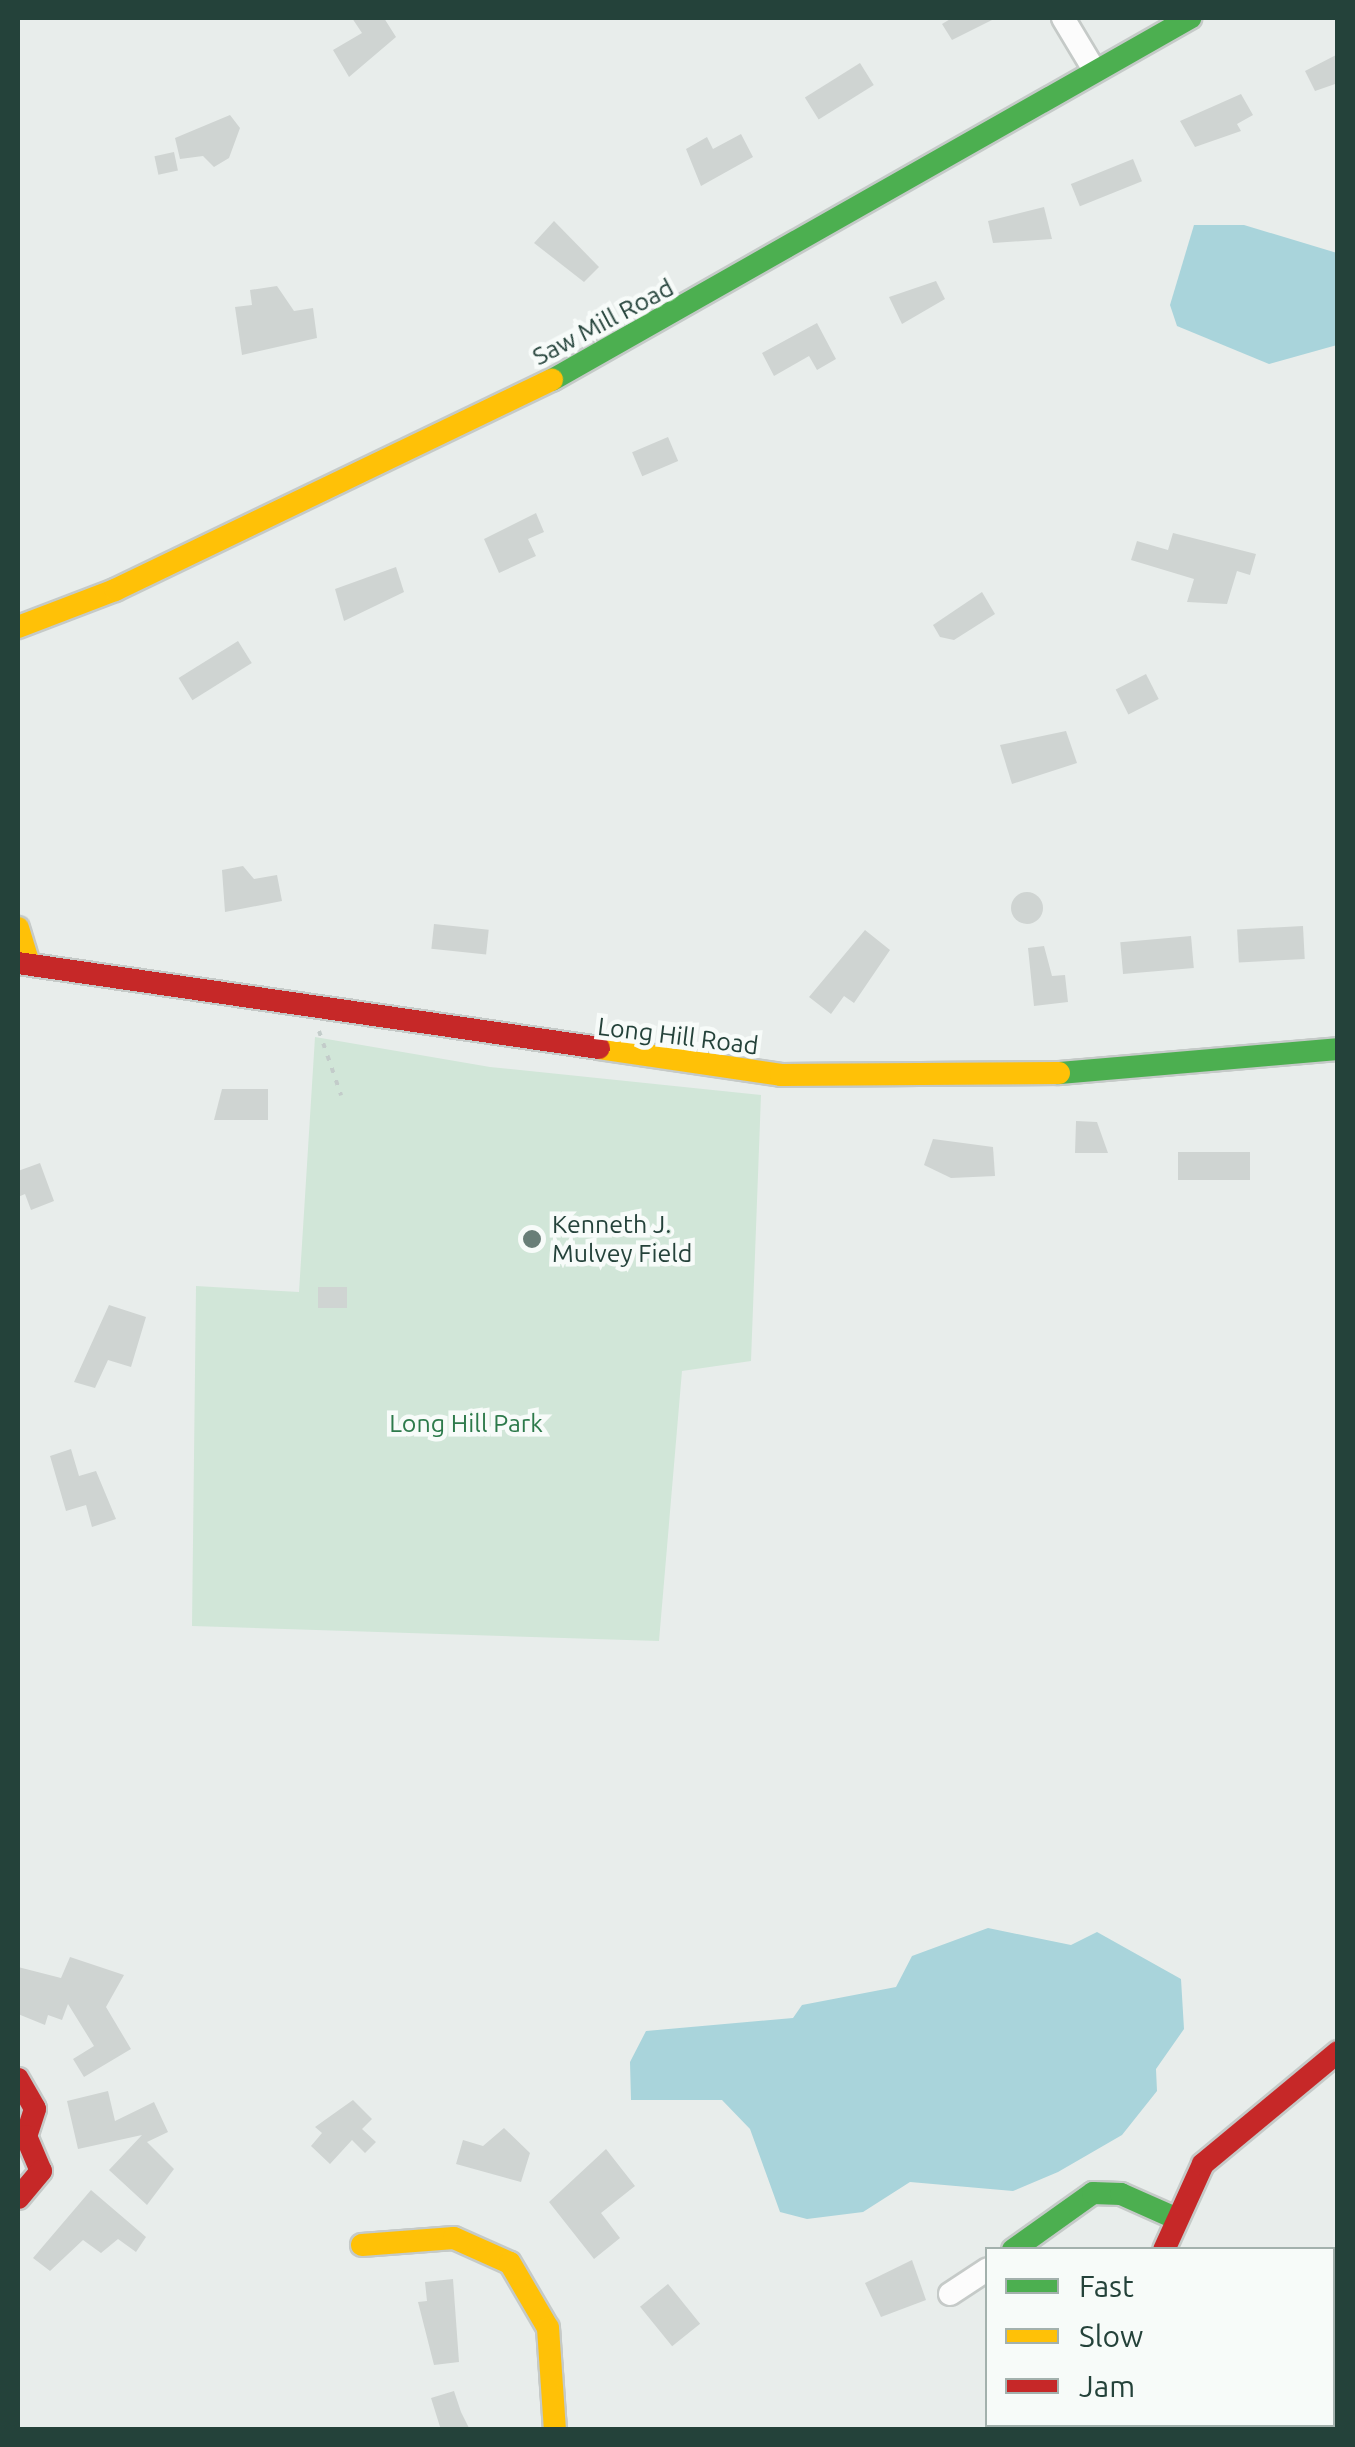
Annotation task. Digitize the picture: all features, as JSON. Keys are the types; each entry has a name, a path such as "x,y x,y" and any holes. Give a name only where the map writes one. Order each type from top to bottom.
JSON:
{"street":[{"path":"1063,18 1094,68"},
{"name":"Saw Mill Road","path":"18,627 115,590 630,344 1094,68 1190,18"},
{"path":"18,928 23,963"},
{"name":"Long Hill Road","path":"23,963 781,1076 978,1078 1338,1049"},
{"path":"1165,2247 1173,2218 1203,2164 1338,2052"},
{"path":"18,2079 35,2109 22,2138 41,2171 18,2198"},
{"path":"1017,2247 1094,2193 1121,2194 1173,2218"},
{"path":"362,2245 454,2238 510,2264 548,2328 555,2430"},
{"path":"950,2294 985,2271"}],"path":[{"path":"318,1024 326,1072 341,1095"}],"green space":[{"name":"Long Hill Park","path":"315,1037 490,1067 761,1095 751,1361 682,1371 659,1641 192,1626 196,1286 299,1292"}],"water":[{"path":"1194,225 1244,225 1337,253 1337,345 1269,364 1177,326 1170,305"},
{"path":"988,1928 1071,1945 1097,1932 1181,1979 1184,2029 1156,2069 1157,2091 1122,2135 1058,2172 1013,2191 910,2182 863,2212 807,2219 780,2212 750,2129 722,2100 631,2100 630,2062 646,2031 793,2018 802,2005 896,1987 912,1956"}],"building":[{"path":"352,18 384,18 396,37 349,77 333,50 362,33"},
{"path":"952,18 996,18 952,40 942,24"},
{"path":"1338,54 1338,83 1315,91 1305,71"},
{"path":"860,63 874,85 819,119 805,97"},
{"path":"1241,94 1253,115 1237,124 1241,131 1195,147 1180,121"},
{"path":"230,115 240,128 229,158 214,167 203,156 180,159 175,138"},
{"path":"741,134 753,157 701,186 686,149 707,137 713,149"},
{"path":"174,152 178,171 158,175 154,156"},
{"path":"1133,159 1142,181 1080,206 1071,184"},
{"path":"1044,207 1052,239 993,243 988,221"},
{"path":"554,221 599,267 584,282 534,243"},
{"path":"936,281 945,299 902,324 889,297"},
{"path":"277,286 294,311 313,308 317,338 242,355 235,307 252,305 250,290"},
{"path":"817,323 836,359 817,370 809,356 774,376 762,353"},
{"path":"668,437 678,461 642,476 632,452"},
{"path":"536,513 544,532 528,539 536,556 499,573 484,539"},
{"path":"1173,533 1256,554 1250,575 1237,571 1227,604 1187,602 1194,579 1131,560 1137,541 1168,550"},
{"path":"396,567 404,592 344,621 335,589"},
{"path":"982,592 995,614 954,640 940,637 933,625"},
{"path":"238,641 252,663 192,700 179,678"},
{"path":"1146,674 1159,699 1128,714 1116,689"},
{"path":"1066,731 1077,763 1012,784 1000,745"},
{"path":"243,866 254,879 277,875 282,901 225,912 222,870"},
{"path":"1027,892 1039,896 1043,908 1039,920 1027,924 1015,920 1011,908 1015,896"},
{"path":"434,924 489,930 486,955 431,949"},
{"path":"1303,926 1305,959 1239,962 1237,929"},
{"path":"865,930 890,950 854,1003 844,996 831,1014 809,997"},
{"path":"1191,936 1194,968 1123,974 1120,942"},
{"path":"1044,946 1052,976 1065,975 1068,1002 1034,1006 1028,948"},
{"path":"222,1089 268,1089 268,1120 214,1120"},
{"path":"1076,1121 1097,1122 1108,1153 1075,1153"},
{"path":"933,1139 993,1147 995,1176 951,1178 924,1165"},
{"path":"1178,1152 1250,1152 1250,1180 1178,1180"},
{"path":"40,1163 54,1201 31,1210 25,1194 18,1197 18,1171"},
{"path":"318,1287 347,1287 347,1308 318,1308"},
{"path":"109,1305 146,1317 131,1367 108,1360 95,1388 74,1382"},
{"path":"71,1449 79,1476 96,1471 116,1519 92,1527 86,1505 66,1511 50,1456"},
{"path":"70,1957 124,1975 106,2007 131,2049 84,2077 73,2059 94,2046 68,2004 62,2020 48,2015 45,2025 18,2014 18,1967 61,1978"},
{"path":"108,2091 115,2121 154,2102 168,2132 147,2142 174,2169 147,2205 109,2170 142,2135 78,2149 67,2101"},
{"path":"353,2100 372,2119 362,2129 376,2142 365,2153 352,2140 330,2164 311,2146 322,2133 315,2127"},
{"path":"504,2128 530,2153 521,2182 456,2164 463,2140 483,2146"},
{"path":"606,2149 635,2186 601,2213 620,2238 594,2259 549,2202"},
{"path":"91,2190 146,2237 136,2252 118,2239 101,2253 83,2240 50,2271 33,2258"},
{"path":"912,2260 926,2300 881,2317 865,2283"},
{"path":"453,2279 459,2362 434,2365 418,2302 427,2301 425,2282"},
{"path":"668,2284 700,2324 672,2346 640,2307"},
{"path":"454,2391 470,2430 441,2430 431,2398"}],"traffic: fast":[{"path":"552,380 1190,18"},
{"path":"1059,1073 1338,1049"},
{"path":"1017,2247 1093,2193 1121,2194 1173,2217"}],"traffic: slow":[{"path":"18,627 115,590 552,380"},
{"path":"18,928 29,963"},
{"path":"599,1048 781,1075 1059,1073"},
{"path":"362,2245 454,2238 510,2263 548,2328 555,2430"}],"traffic: jam":[{"path":"18,963 599,1048"},
{"path":"1165,2247 1203,2164 1338,2052"},
{"path":"18,2079 35,2109 26,2136 41,2171 18,2198"}],"place":[{"name":"Kenneth J. Mulvey Field","path":"532,1239"}]}
